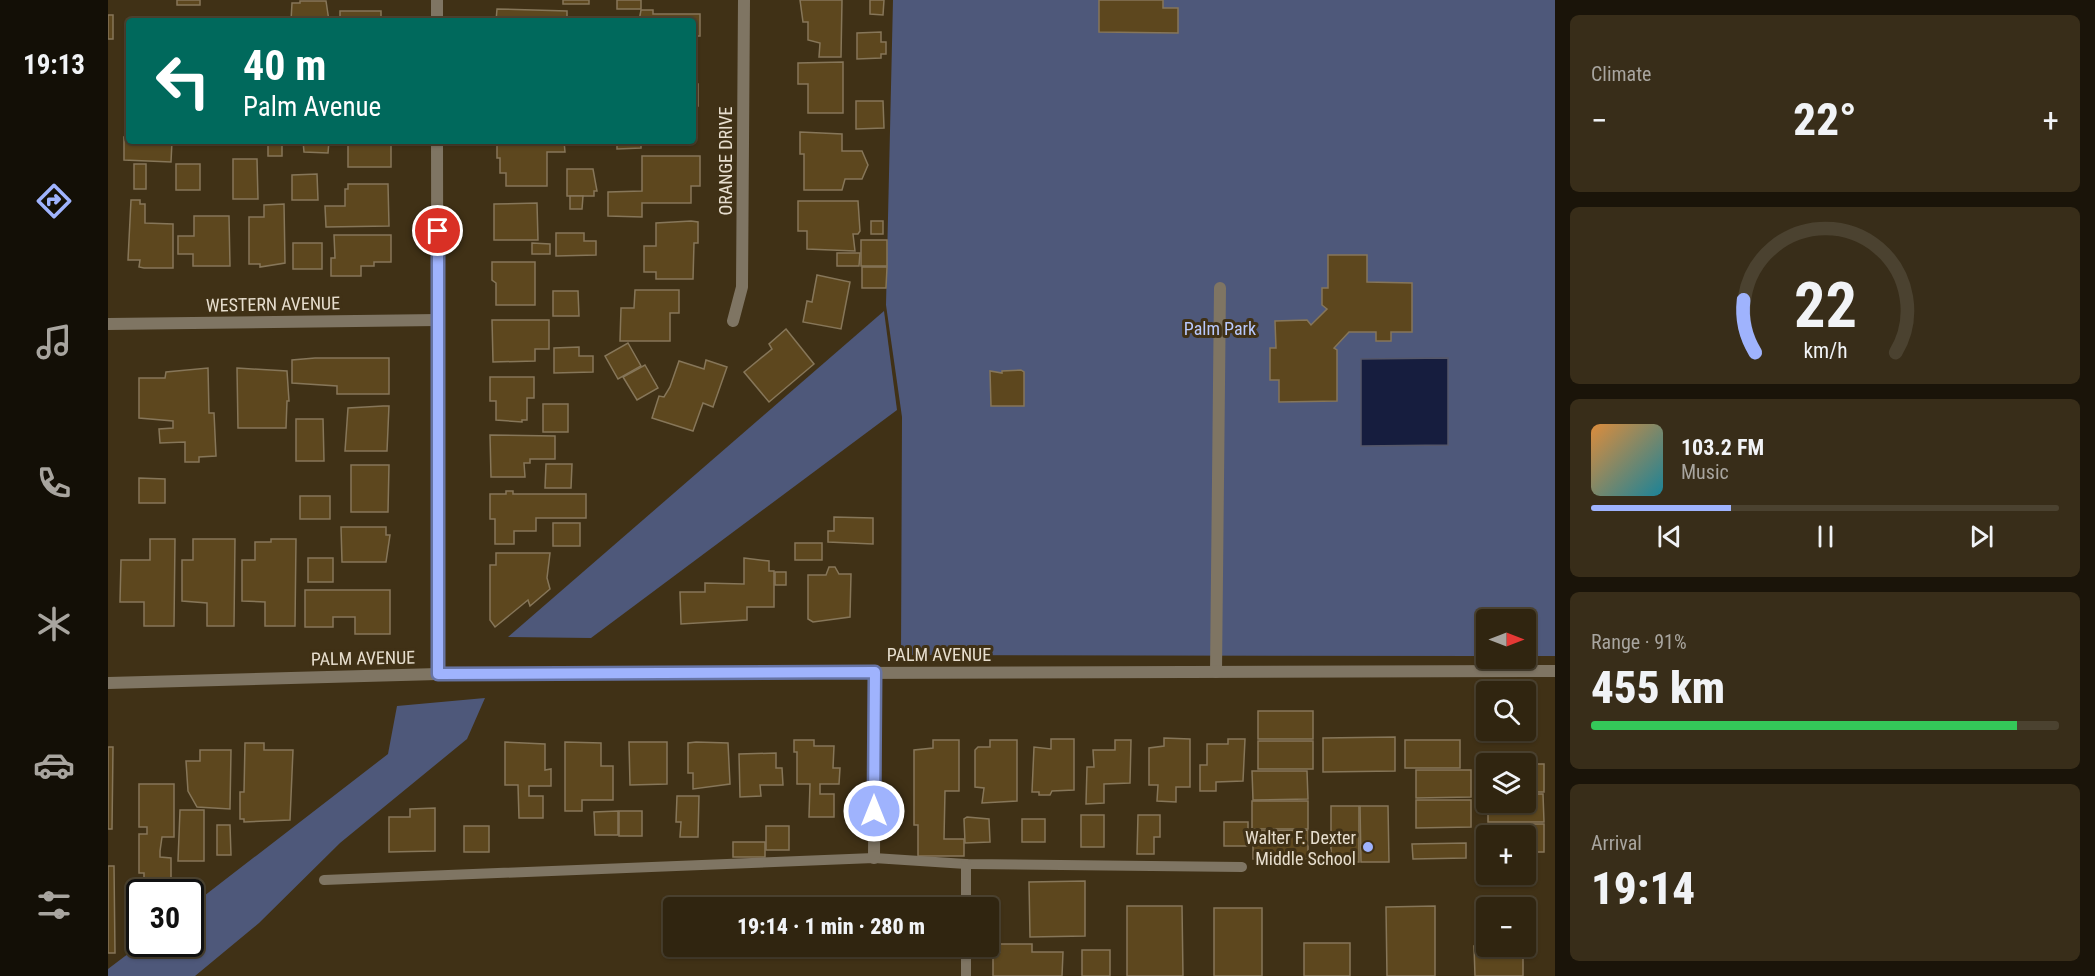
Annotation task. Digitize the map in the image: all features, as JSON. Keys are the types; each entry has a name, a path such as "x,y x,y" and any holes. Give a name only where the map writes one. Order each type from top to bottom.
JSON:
{"street":[{"path":"437,0 437,18"},
{"name":"ORANGE DRIVE","path":"733,321 742,287 744,0"},
{"path":"437,144 438,674"},
{"path":"1216,672 1220,288"},
{"name":"WESTERN AVENUE","path":"108,324 438,320"},
{"name":"PALM AVENUE","path":"108,683 438,674 1555,671"},
{"path":"874,858 875,672"}],"lane":[{"path":"324,880 874,858 966,864 1242,867"},
{"path":"966,864 966,897"},
{"path":"966,957 966,976"}],"green space":[{"name":"Palm Park","path":"893,0 1555,0 1555,656 1536,656 1536,609 1476,609 1476,656 901,655 902,417 886,305"},
{"path":"884,311 897,410 591,638 508,637"},
{"path":"485,698 467,739 340,843 259,923 195,976 108,976 108,969 126,955 204,957 204,896 388,754 397,706"}],"shaded area":[{"path":"1448,358 1448,445 1361,446 1361,359"}],"building":[{"path":"177,0 200,0 200,5 177,5"},
{"path":"563,0 589,0 589,4 563,4"},
{"path":"617,0 641,0 641,9 617,9"},
{"path":"800,0 842,0 841,57 819,57 820,43 808,40 808,22 803,22"},
{"path":"870,0 884,0 883,15 870,14"},
{"path":"1099,0 1163,0 1163,8 1178,8 1178,33 1099,32"},
{"path":"300,1 326,1 329,18 291,18 292,3 300,3"},
{"path":"497,9 567,11 567,18 496,18"},
{"path":"641,10 653,10 653,14 700,14 700,36 696,36 696,18 640,18"},
{"path":"340,11 381,11 381,18 340,18"},
{"path":"108,15 113,15 113,39 108,39"},
{"path":"881,32 881,42 886,42 886,54 881,54 881,58 857,59 857,33"},
{"path":"843,62 843,113 808,113 808,84 798,84 798,63"},
{"path":"696,84 698,84 698,106 696,106"},
{"path":"856,101 883,101 884,128 856,129"},
{"path":"800,132 842,134 842,151 862,151 868,165 862,179 845,179 842,190 804,190 804,154 800,154"},
{"path":"124,137 126,137 126,144 172,144 171,162 124,160"},
{"path":"268,144 282,144 282,156 268,156"},
{"path":"303,144 329,144 328,153 304,152"},
{"path":"348,144 391,144 391,167 348,167"},
{"path":"497,144 564,144 565,152 547,152 547,186 506,186 506,173 500,173 500,158 497,158"},
{"path":"617,144 641,144 641,148 617,149"},
{"path":"642,156 700,156 700,186 691,186 691,203 642,203 642,217 608,216 608,192 642,191"},
{"path":"233,159 257,159 258,199 233,199"},
{"path":"134,164 146,164 146,189 134,189"},
{"path":"176,164 200,164 200,190 176,190"},
{"path":"567,169 593,169 597,191 594,191 594,196 567,196"},
{"path":"317,174 318,200 292,200 292,175"},
{"path":"348,184 388,184 389,226 326,227 325,206 345,206 345,189 348,189"},
{"path":"570,196 583,196 582,209 570,209"},
{"path":"131,200 140,200 140,204 145,204 145,223 173,224 173,268 144,268 139,267 140,260 128,260"},
{"path":"798,201 858,201 860,231 858,234 853,234 855,251 807,249 807,231 798,231"},
{"path":"537,203 538,240 494,240 494,204"},
{"path":"284,204 285,263 260,267 260,264 249,264 249,217 264,217 264,205"},
{"path":"194,216 229,216 230,266 193,266 193,254 178,254 178,236 194,236"},
{"path":"871,221 883,221 883,234 871,234"},
{"path":"698,222 698,243 694,243 693,279 656,279 656,272 644,272 644,246 656,246 656,223"},
{"path":"556,233 584,233 584,241 596,241 596,255 556,256"},
{"path":"334,235 391,235 391,262 374,262 374,266 361,266 361,276 331,276 331,258 335,258"},
{"path":"861,240 887,240 887,266 861,266"},
{"path":"293,243 322,243 322,269 293,269"},
{"path":"532,243 550,244 550,254 532,254"},
{"path":"837,253 860,253 859,266 837,266"},
{"path":"1328,255 1367,255 1367,282 1412,283 1412,332 1391,332 1391,341 1376,341 1376,332 1349,332 1334,348 1337,350 1337,401 1279,402 1279,380 1270,380 1270,348 1276,348 1275,321 1307,320 1311,325 1327,309 1322,305 1322,288 1328,288"},
{"path":"492,262 535,262 535,305 496,305 496,283 492,280"},
{"path":"862,267 887,267 886,288 862,288"},
{"path":"817,275 850,282 841,329 803,322 807,301 812,302"},
{"path":"635,290 679,290 679,313 670,313 670,341 620,341 621,308 634,308"},
{"path":"553,291 578,291 579,316 553,316"},
{"path":"492,320 549,320 549,349 535,349 535,361 493,362"},
{"path":"786,329 814,364 769,402 744,372 772,349 769,344"},
{"path":"628,343 641,366 618,379 605,356"},
{"path":"579,347 579,356 593,356 593,372 554,373 554,348"},
{"path":"389,358 389,394 337,394 337,386 292,383 292,360"},
{"path":"706,360 727,367 713,407 703,403 693,431 652,418 659,396 664,397 670,387 679,361 704,369"},
{"path":"645,365 658,388 637,400 623,377"},
{"path":"208,368 209,413 214,413 216,456 199,457 199,462 185,462 185,442 160,443 159,429 173,428 173,421 139,418 139,378 165,378 166,372"},
{"path":"237,368 287,371 289,401 287,401 286,428 238,428"},
{"path":"1021,370 1024,372 1024,406 991,406 990,371 1002,373 1002,371"},
{"path":"490,377 534,377 534,398 527,398 527,420 522,420 522,422 496,420 496,401 490,401"},
{"path":"543,404 568,404 568,432 543,432"},
{"path":"389,406 387,451 345,451 348,408"},
{"path":"296,419 323,419 324,461 296,461"},
{"path":"490,435 555,436 555,459 530,459 530,463 524,463 525,477 491,477"},
{"path":"546,464 572,464 571,488 545,488"},
{"path":"351,465 389,465 388,512 351,512"},
{"path":"139,478 165,479 165,503 139,503"},
{"path":"506,491 513,491 513,494 586,494 586,518 536,518 536,531 514,531 514,544 495,544 495,519 490,519 490,494 506,494"},
{"path":"300,496 330,496 330,519 300,519"},
{"path":"834,517 873,518 873,544 828,542 828,531 834,531"},
{"path":"553,523 580,523 580,546 553,546"},
{"path":"341,527 386,527 386,535 390,535 386,562 342,562"},
{"path":"150,539 175,539 174,626 144,626 144,602 120,602 121,560 150,560"},
{"path":"193,539 235,539 234,626 207,626 207,603 182,601 182,560 193,560"},
{"path":"271,539 296,539 295,626 265,626 265,602 242,601 242,560 255,560 255,542 271,542"},
{"path":"795,543 822,543 822,560 795,560"},
{"path":"496,553 550,553 547,578 550,589 530,606 528,600 495,627 490,620 490,565 496,565"},
{"path":"308,558 333,558 333,582 308,582"},
{"path":"744,558 769,561 769,571 774,571 774,607 747,607 747,620 681,624 680,592 705,592 705,583 744,584"},
{"path":"829,567 835,567 839,574 851,574 850,617 813,622 808,619 808,575 826,575"},
{"path":"775,572 786,572 786,585 775,585"},
{"path":"305,590 390,590 390,634 355,634 355,617 333,617 333,627 305,627"},
{"path":"1258,711 1313,711 1313,739 1258,739"},
{"path":"1395,737 1395,771 1323,772 1323,738"},
{"path":"1164,738 1190,739 1190,787 1176,787 1176,802 1157,801 1158,785 1149,785 1149,748 1164,746"},
{"path":"1051,739 1074,739 1074,790 1052,791 1050,795 1039,795 1039,792 1032,792 1034,747 1051,749"},
{"path":"1228,739 1245,739 1243,781 1216,782 1216,791 1200,791 1200,765 1207,765 1207,744 1228,744"},
{"path":"794,740 814,740 814,746 834,746 833,768 840,768 839,784 820,784 820,794 834,794 834,817 809,817 810,784 797,784 797,752 794,752"},
{"path":"933,740 959,740 959,791 945,791 944,839 964,839 964,856 918,856 918,825 914,825 914,750 933,748"},
{"path":"990,740 1017,740 1017,801 982,803 984,788 975,787 975,750 978,747 990,747"},
{"path":"1115,740 1131,740 1130,783 1104,784 1104,803 1086,804 1087,767 1094,767 1093,750 1115,750"},
{"path":"1405,740 1460,740 1460,768 1405,768"},
{"path":"1258,741 1313,741 1313,769 1258,769"},
{"path":"505,742 545,744 545,770 551,769 551,786 529,786 529,796 543,796 543,818 519,818 518,785 505,785"},
{"path":"565,742 601,743 601,766 613,766 613,800 582,800 582,811 565,811"},
{"path":"629,742 667,742 667,784 630,785"},
{"path":"245,743 264,743 264,750 293,750 290,820 244,822 244,819 240,819 240,792 244,792"},
{"path":"688,743 728,743 730,784 693,789 693,773 688,773"},
{"path":"108,747 113,747 112,829 108,829"},
{"path":"200,750 231,750 230,809 197,807 188,791 186,761 200,761"},
{"path":"776,753 776,768 782,768 783,785 760,785 761,796 740,797 739,754"},
{"path":"1536,764 1544,764 1544,792 1536,792"},
{"path":"1416,770 1471,770 1471,797 1416,798"},
{"path":"1252,771 1307,771 1308,799 1253,800"},
{"path":"139,784 174,784 174,837 162,837 160,851 160,857 171,858 171,879 144,879 144,873 139,873 139,834 147,834 147,827 139,827"},
{"path":"1536,794 1543,794 1544,822 1488,822 1488,813 1536,813"},
{"path":"677,796 699,796 698,837 680,837 681,822 676,822"},
{"path":"1416,800 1471,800 1471,827 1416,828"},
{"path":"1252,801 1308,801 1308,829 1252,829"},
{"path":"1331,806 1359,806 1359,862 1331,862"},
{"path":"1360,806 1388,806 1389,862 1361,862"},
{"path":"435,808 435,851 389,852 389,817 410,817 410,809"},
{"path":"180,810 204,810 204,861 178,861"},
{"path":"618,811 618,835 595,835 594,812"},
{"path":"619,811 642,811 642,836 619,836"},
{"path":"1081,815 1104,815 1104,847 1081,847"},
{"path":"1138,815 1160,815 1160,837 1154,837 1154,854 1137,854"},
{"path":"967,817 989,819 990,842 965,843 964,819"},
{"path":"1022,819 1045,819 1045,842 1022,842"},
{"path":"1224,822 1248,822 1248,846 1224,846"},
{"path":"1544,824 1544,852 1536,852 1536,825 1489,825"},
{"path":"217,825 230,825 231,855 217,855"},
{"path":"464,826 489,826 489,852 464,852"},
{"path":"766,826 789,826 789,850 766,850"},
{"path":"1308,830 1308,859 1253,859 1253,831"},
{"path":"733,842 765,842 765,857 733,857"},
{"path":"1466,843 1466,858 1413,859 1412,844"},
{"path":"108,866 114,866 115,953 108,953"},
{"path":"1085,881 1085,936 1030,937 1029,882"},
{"path":"1127,906 1182,906 1183,976 1127,976"},
{"path":"1435,906 1435,976 1387,976 1386,907"},
{"path":"1214,908 1262,908 1262,976 1214,976"},
{"path":"1304,943 1350,943 1350,976 1304,976"},
{"path":"1000,944 1032,944 1032,952 1063,952 1062,976 993,976 993,957 999,957"},
{"path":"1474,946 1476,946 1476,957 1523,957 1523,976 1475,976"},
{"path":"1082,950 1110,950 1110,976 1082,976"}],"place":[{"name":"Walter F. Dexter Middle School","path":"1368,847"}],"route":[{"path":"438,231 438,674 497,676 875,672 874,811"}]}
